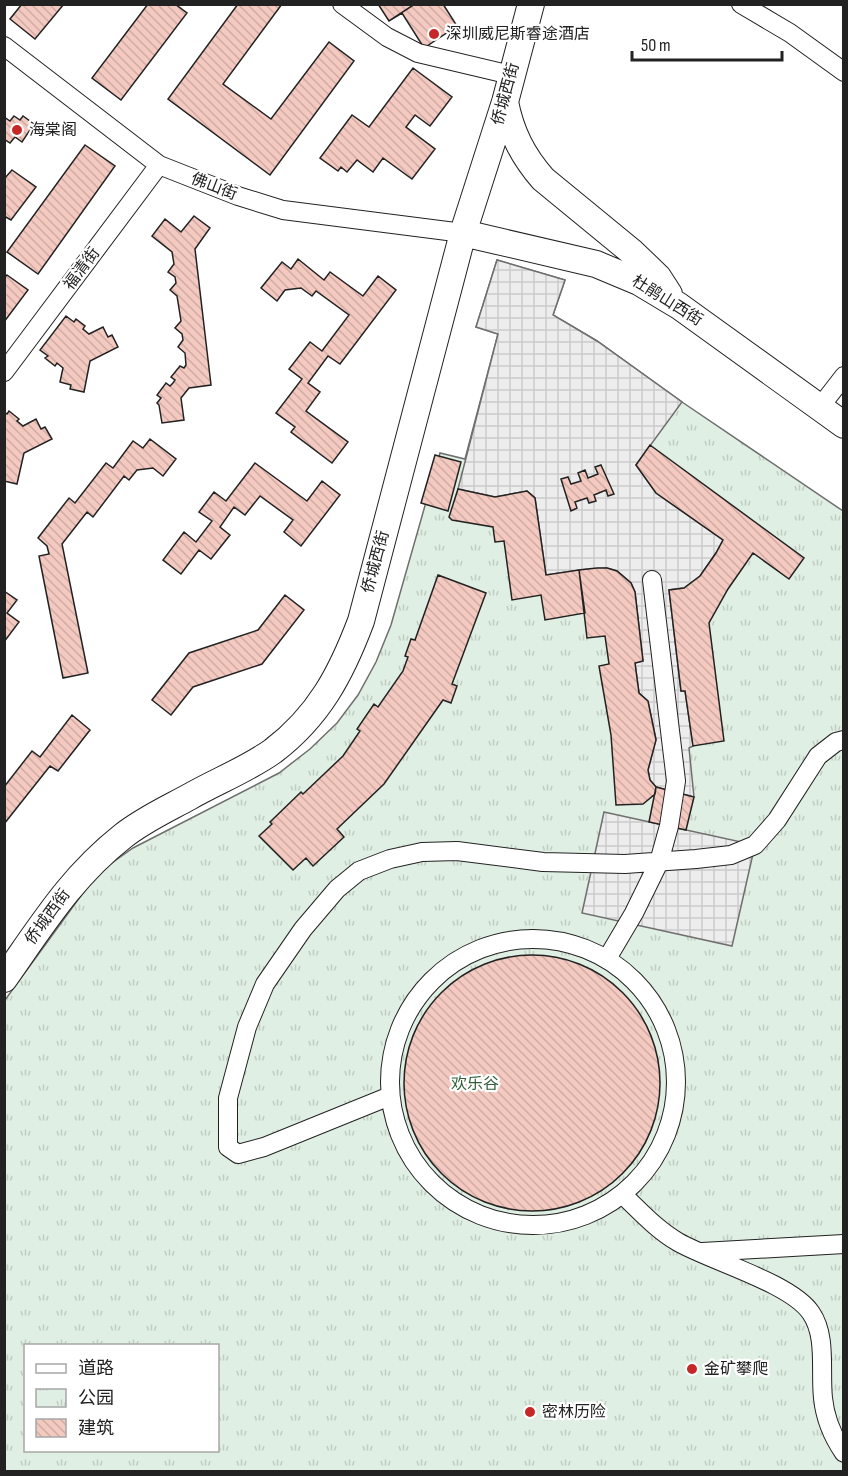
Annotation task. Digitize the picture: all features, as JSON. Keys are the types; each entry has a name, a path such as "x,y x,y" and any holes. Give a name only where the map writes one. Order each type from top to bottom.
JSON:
{"street":[{"path":"342,4 387,37 418,53 511,75"},
{"name":"侨城西街","path":"4,979 67,889 95,860 125,835 161,812 272,752 298,729 324,699 346,662 361,621 463,233 505,102 531,4"},
{"path":"741,4 771,21 843,72"},
{"name":"佛山街","path":"4,46 159,165 238,196 283,210 463,233"},
{"path":"505,102 514,137 531,165 543,179 649,267 679,306"},
{"name":"福清街","path":"4,372 159,165"},
{"name":"杜鹃山西街","path":"463,233 596,264 639,282 679,306 843,425"},
{"path":"820,407 843,376"},
{"path":"608,957 634,913 659,862 669,826 676,781 652,580"},
{"path":"390,1096 264,1148 238,1154 228,1147 228,1098 247,1028 265,984 303,929 337,889 360,871 390,859 422,852 457,851 552,862 625,864 731,855 755,845 777,820 818,756 836,742 843,740"},
{"path":"532,937 571,942 608,957 643,987 667,1027 677,1072 672,1118 654,1160 622,1194 584,1216 541,1226 498,1222 466,1210 437,1190 415,1165 398,1132 390,1096 391,1057 404,1019 426,986 456,960 492,943 532,937"},
{"path":"622,1194 650,1221 676,1241 782,1290 810,1310 816,1321 820,1339 823,1400 830,1428 843,1453"},
{"path":"698,1252 843,1244"}],"green space":[{"name":"欢乐谷","path":"497,260 565,280 553,315 597,341 682,402 843,511 843,1471 5,1472 5,1000 88,886 109,865 133,848 279,773 310,749 337,723 358,695 376,662 391,625 440,453 465,459 498,334 476,327"}],"shaded area":[{"path":"497,260 565,280 553,315 597,341 682,402 636,465 656,493 723,540 700,576 684,588 669,590 681,691 685,691 693,746 689,748 694,797 656,787 650,780 648,770 656,739 648,702 639,693 635,663 643,661 635,592 631,583 617,571 607,568 546,575 535,498 527,491 495,497 458,489 498,334 476,327"},
{"path":"604,812 755,845 732,946 582,913"}],"building":[{"path":"22,4 64,4 35,39 10,19"},
{"path":"148,4 175,4 187,13 121,100 92,78"},
{"path":"238,4 282,4 223,84 271,119 329,42 354,61 270,175 168,99"},
{"path":"378,4 443,4 457,26 424,48 402,13 389,21"},
{"path":"378,4 415,4 389,21"},
{"path":"413,68 452,97 430,126 415,115 406,127 435,149 412,179 383,158 373,172 357,160 347,172 341,167 338,171 320,158 352,115 369,127"},
{"name":"海棠阁","path":"14,116 20,120 23,116 34,124 22,142 15,137 10,143 4,139 4,117 10,121"},
{"path":"85,145 115,166 38,274 7,252"},
{"path":"12,170 36,187 11,220 4,216 4,179"},
{"path":"194,216 210,228 195,249 211,385 189,388 181,398 184,420 162,423 157,403 161,398 157,395 166,383 170,386 173,383 175,380 171,377 180,366 184,368 186,365 185,353 178,347 183,340 182,334 175,328 181,321 177,296 170,290 176,283 175,277 168,272 174,264 172,252 152,236 165,219 181,232"},
{"path":"298,259 324,280 330,272 363,296 378,276 396,290 340,364 328,356 308,383 320,392 306,411 348,442 332,463 291,432 295,427 276,413 302,379 289,369 310,342 322,351 349,315 316,291 312,296 301,288 285,290 277,301 261,288 282,262 291,269"},
{"path":"7,275 28,290 4,322 4,278"},
{"path":"66,316 74,322 76,319 85,326 83,329 89,334 103,327 108,337 112,335 118,347 90,361 84,392 70,389 71,385 60,382 63,368 57,363 55,366 45,358 48,356 40,350"},
{"path":"9,411 19,419 17,421 23,426 36,419 41,429 45,427 52,439 24,453 17,484 4,481 4,412 7,414"},
{"path":"150,439 176,459 163,476 153,468 137,470 129,480 124,476 93,517 87,512 62,544 88,673 63,678 39,556 49,554 47,546 38,538 69,498 75,503 106,463 113,468 133,441 143,448"},
{"path":"650,445 804,558 789,579 753,553 728,589 709,623 724,741 693,746 685,691 681,691 669,590 684,588 700,576 723,540 656,493 636,465"},
{"path":"435,455 461,462 448,511 421,503"},
{"path":"255,463 307,501 322,481 340,495 301,546 284,532 293,520 260,496 245,515 234,507 220,527 230,535 211,559 199,550 181,574 163,560 184,532 196,542 212,521 199,512 214,492 226,501"},
{"path":"601,465 614,494 608,496 606,490 594,495 596,501 589,503 587,498 575,502 577,508 571,511 561,479 568,477 571,484 581,481 578,473 585,470 588,478 598,474 595,467"},
{"path":"458,489 495,497 527,491 535,498 546,575 579,570 585,613 545,620 541,595 512,600 504,541 495,542 493,527 452,520 449,517"},
{"path":"597,568 617,571 631,583 635,592 643,661 635,663 639,693 648,701 656,740 648,770 650,780 656,787 655,794 643,804 616,805 611,735 599,666 609,664 605,636 587,638 579,570"},
{"path":"438,575 486,593 452,684 457,686 451,703 443,700 384,784 337,829 344,837 313,866 306,858 293,870 259,836 301,792 303,794 343,756 360,731 357,729 374,704 378,707 403,671 411,639 415,640"},
{"path":"4,591 17,600 7,613 19,622 4,642"},
{"path":"285,595 304,610 262,664 193,687 171,715 152,700 189,653 258,630"},
{"path":"72,715 90,730 58,771 50,766 4,824 4,787 32,751 40,757"},
{"path":"656,787 694,797 686,830 649,822"},
{"path":"532,955 569,960 592,970 623,992 645,1023 655,1046 660,1083 655,1120 645,1143 623,1174 592,1196 569,1206 532,1211 495,1206 472,1196 441,1174 419,1143 409,1120 404,1083 409,1046 419,1023 441,992 472,970 495,960"}],"place":[{"name":"深圳威尼斯睿途酒店","path":"434,34"},
{"name":"海棠阁","path":"17,130"},
{"name":"金矿攀爬","path":"692,1369"},
{"name":"密林历险","path":"530,1412"}]}
